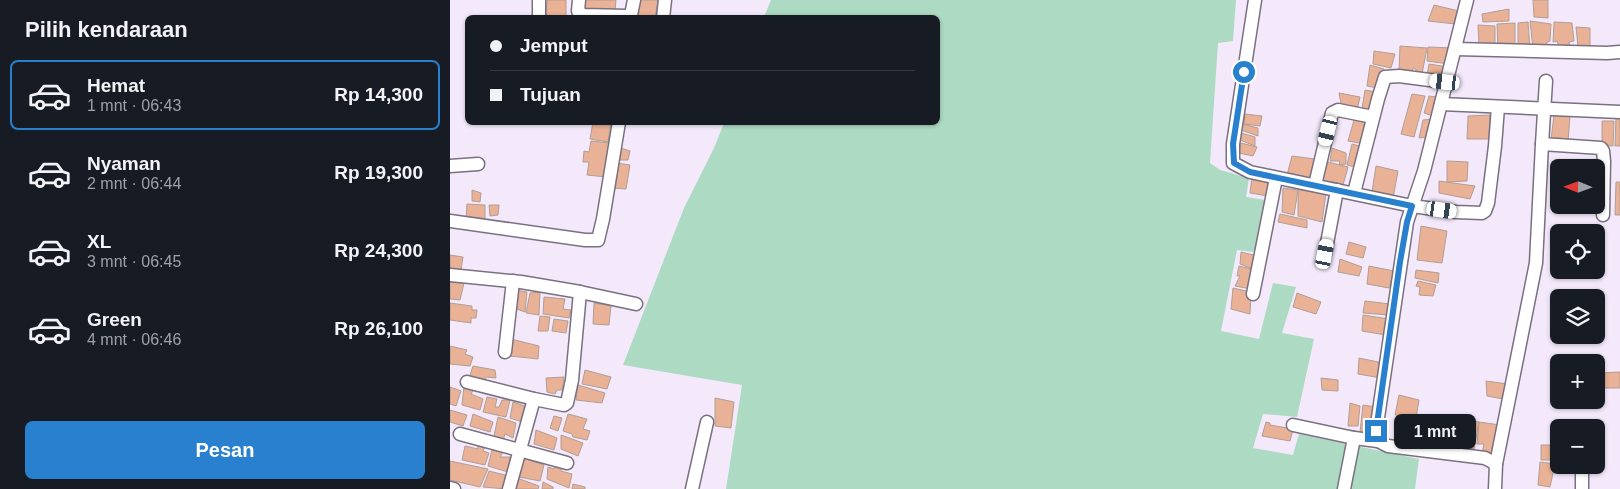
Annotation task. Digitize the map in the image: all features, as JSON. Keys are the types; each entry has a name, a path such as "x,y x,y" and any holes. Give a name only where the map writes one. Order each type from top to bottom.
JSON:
{"street":[{"path":"539,0 539,15"},
{"path":"579,0 578,11 583,15"},
{"path":"631,15 634,0"},
{"path":"663,15 665,0"},
{"path":"1255,0 1233,144 1234,163 1250,172 1412,206 1479,214 1485,211 1488,203 1498,107"},
{"path":"1378,441 1376,431 1379,406 1407,222 1424,171 1466,0"},
{"path":"1454,49 1620,52"},
{"path":"1354,193 1373,117 1383,82 1387,76 1445,82"},
{"path":"1495,489 1496,464 1536,263 1546,81"},
{"path":"1441,104 1620,112"},
{"path":"1315,186 1332,113 1338,110 1373,117"},
{"path":"450,221 585,240 598,240 618,125"},
{"path":"1542,144 1600,148 1603,150 1603,215"},
{"path":"450,166 478,164"},
{"path":"1253,294 1276,178"},
{"path":"1325,254 1337,190"},
{"path":"450,276 513,281 580,292 636,304"},
{"path":"505,352 513,281"},
{"path":"467,382 534,399 564,405 567,403 572,380 580,292"},
{"path":"509,489 534,399"},
{"path":"692,489 706,422"},
{"path":"1293,425 1378,441 1388,446 1485,458 1496,464"},
{"path":"460,434 567,463"},
{"path":"1344,489 1354,438"},
{"path":"1582,474 1582,489"},
{"path":"450,488 454,489"}],"green space":[{"path":"771,0 1236,0 1233,41 1218,43 1210,163 1220,170 1249,178 1246,197 1265,200 1255,252 1237,250 1221,331 1259,339 1273,283 1296,287 1282,333 1314,339 1297,417 1263,414 1253,448 1293,455 1299,434 1419,459 1415,489 726,489 742,385 623,365 684,208 714,148 723,125 940,125 940,15 765,15"}],"building":[{"path":"547,0 566,0 566,15 546,15"},
{"path":"582,0 616,0 615,12 581,9"},
{"path":"640,0 658,0 656,15 638,15"},
{"path":"1533,0 1548,0 1548,18 1534,17"},
{"path":"1434,5 1459,11 1456,24 1428,21"},
{"path":"1509,9 1509,21 1483,22 1482,14"},
{"path":"1530,21 1551,24 1550,41 1547,42 1547,49 1533,48"},
{"path":"1528,22 1530,48 1518,48 1518,23"},
{"path":"1554,22 1572,23 1574,41 1569,42 1570,49 1560,49 1557,41 1553,42"},
{"path":"1515,23 1515,48 1498,48 1497,24"},
{"path":"1478,25 1495,26 1495,47 1479,47"},
{"path":"1576,27 1590,28 1590,47 1578,46"},
{"path":"1400,46 1427,48 1422,74 1416,73 1416,69 1413,68 1411,75 1399,72"},
{"path":"1428,47 1453,48 1449,64 1427,61"},
{"path":"1374,51 1395,54 1391,68 1373,64"},
{"path":"1429,64 1448,67 1444,79 1427,75"},
{"path":"1370,65 1384,69 1378,88 1367,86"},
{"path":"1365,90 1377,92 1371,111 1362,109"},
{"path":"1339,93 1360,97 1357,110 1341,104"},
{"path":"1412,94 1425,96 1414,137 1401,134"},
{"path":"1429,96 1437,97 1433,116 1424,113"},
{"path":"1245,114 1262,116 1260,126 1244,124"},
{"path":"1490,115 1489,139 1467,139 1468,116"},
{"path":"1554,115 1570,116 1568,142 1551,140"},
{"path":"1616,117 1620,117 1620,146 1615,146"},
{"path":"1433,119 1428,137 1419,138 1423,120"},
{"path":"1354,120 1368,123 1365,144 1348,141"},
{"path":"1602,121 1614,121 1613,146 1602,145"},
{"path":"1243,124 1258,128 1258,136 1241,130"},
{"path":"592,125 611,125 608,142 590,139"},
{"path":"1241,133 1255,137 1255,146 1240,140"},
{"path":"591,141 610,143 606,177 587,175 589,162 583,162 584,151 589,152"},
{"path":"1241,143 1257,147 1253,156 1239,153"},
{"path":"1352,144 1364,147 1359,168 1347,165"},
{"path":"618,147 630,151 628,160 617,160"},
{"path":"1332,148 1346,153 1346,164 1339,165 1340,161 1330,161"},
{"path":"1292,156 1315,159 1310,180 1287,175"},
{"path":"1324,161 1348,167 1343,185 1331,181 1330,186 1321,184"},
{"path":"1447,161 1468,162 1467,181 1447,182"},
{"path":"617,163 630,165 626,189 613,188"},
{"path":"1376,166 1398,171 1393,198 1372,192"},
{"path":"1252,177 1271,181 1268,196 1250,193"},
{"path":"1439,181 1475,186 1470,199 1439,193"},
{"path":"1616,182 1620,182 1620,215 1615,215"},
{"path":"1283,188 1298,190 1294,215 1282,212"},
{"path":"472,190 481,193 480,202 472,201"},
{"path":"1298,190 1326,193 1322,222 1298,216"},
{"path":"467,204 485,205 485,222 466,221"},
{"path":"489,205 499,205 498,215 490,216"},
{"path":"1280,214 1307,220 1307,228 1278,222"},
{"path":"1421,226 1447,231 1442,263 1417,260"},
{"path":"1349,242 1366,247 1363,258 1346,254"},
{"path":"1241,252 1258,256 1255,270 1240,264"},
{"path":"450,255 463,257 461,270 450,270"},
{"path":"1340,259 1362,267 1359,276 1338,272"},
{"path":"1239,266 1255,270 1251,289 1235,286 1240,276 1237,276"},
{"path":"1369,266 1394,271 1389,288 1367,284"},
{"path":"1416,270 1439,273 1438,283 1415,278"},
{"path":"1418,281 1436,285 1433,296 1419,295 1420,287 1416,286"},
{"path":"450,282 464,283 460,300 450,299"},
{"path":"1233,288 1251,292 1250,314 1231,309"},
{"path":"515,290 527,292 525,312 514,308"},
{"path":"540,292 539,315 526,313 530,293"},
{"path":"1297,293 1321,302 1316,314 1293,307"},
{"path":"544,297 565,299 563,309 571,310 569,318 543,314"},
{"path":"1365,301 1390,304 1389,315 1363,313"},
{"path":"450,303 472,306 472,310 477,310 476,318 471,318 471,323 450,320"},
{"path":"594,303 611,306 609,325 593,324"},
{"path":"1363,315 1389,319 1386,335 1362,331"},
{"path":"540,316 550,317 548,331 538,331"},
{"path":"554,319 568,321 566,333 552,331"},
{"path":"511,339 539,346 538,359 510,356"},
{"path":"450,346 467,350 465,354 473,357 470,366 450,364"},
{"path":"1359,358 1383,363 1381,378 1358,374"},
{"path":"473,366 495,370 496,378 486,377 484,383 469,378"},
{"path":"585,370 611,377 607,389 582,384"},
{"path":"1620,372 1620,388 1605,388 1605,373"},
{"path":"564,377 562,390 557,390 555,394 547,392 546,378"},
{"path":"1321,378 1338,380 1338,391 1322,390"},
{"path":"1486,381 1515,385 1514,401 1487,396"},
{"path":"578,385 605,393 602,403 576,400"},
{"path":"464,386 474,389 471,394 483,399 480,410 462,405"},
{"path":"450,387 461,391 456,406 450,404"},
{"path":"1399,395 1419,400 1416,418 1395,415"},
{"path":"487,397 497,399 495,407 499,407 502,400 510,400 506,417 483,412"},
{"path":"715,398 734,402 731,428 715,426"},
{"path":"513,402 527,407 522,422 510,418"},
{"path":"1350,403 1360,406 1358,426 1348,426"},
{"path":"1363,405 1376,407 1373,437 1349,434 1350,430 1360,432"},
{"path":"450,410 467,415 463,426 450,422"},
{"path":"473,414 493,422 490,432 470,426"},
{"path":"568,414 587,419 583,429 590,431 587,440 573,437 572,434 563,431"},
{"path":"554,416 562,418 558,431 550,428"},
{"path":"498,417 516,423 513,438 505,434 503,441 494,436"},
{"path":"1466,419 1479,422 1474,449 1460,445"},
{"path":"1266,422 1270,423 1270,425 1293,429 1290,441 1262,436"},
{"path":"1479,422 1500,425 1493,455 1482,453 1484,444 1477,444"},
{"path":"536,430 557,438 554,450 534,444"},
{"path":"561,435 583,443 578,456 561,449"},
{"path":"478,444 486,445 483,451 489,453 485,465 462,460 465,446 478,449"},
{"path":"1541,445 1550,445 1550,460 1541,460"},
{"path":"492,450 503,452 500,457 510,457 508,472 488,466"},
{"path":"523,458 544,465 540,481 519,477"},
{"path":"450,461 488,469 480,487 450,480"},
{"path":"1540,462 1550,463 1550,474 1553,474 1550,487 1538,485"},
{"path":"555,464 562,464 561,471 572,474 569,488 547,479 548,467 554,469"},
{"path":"489,471 509,476 506,489 483,487"},
{"path":"517,478 539,486 538,489 515,489"},
{"path":"543,482 553,487 553,489 542,489"},
{"path":"573,484 585,487 585,489 572,489"}],"route":[{"path":"1244,72 1233,144 1234,163 1250,172 1412,206 1407,222 1400,262 1376,431"}]}
